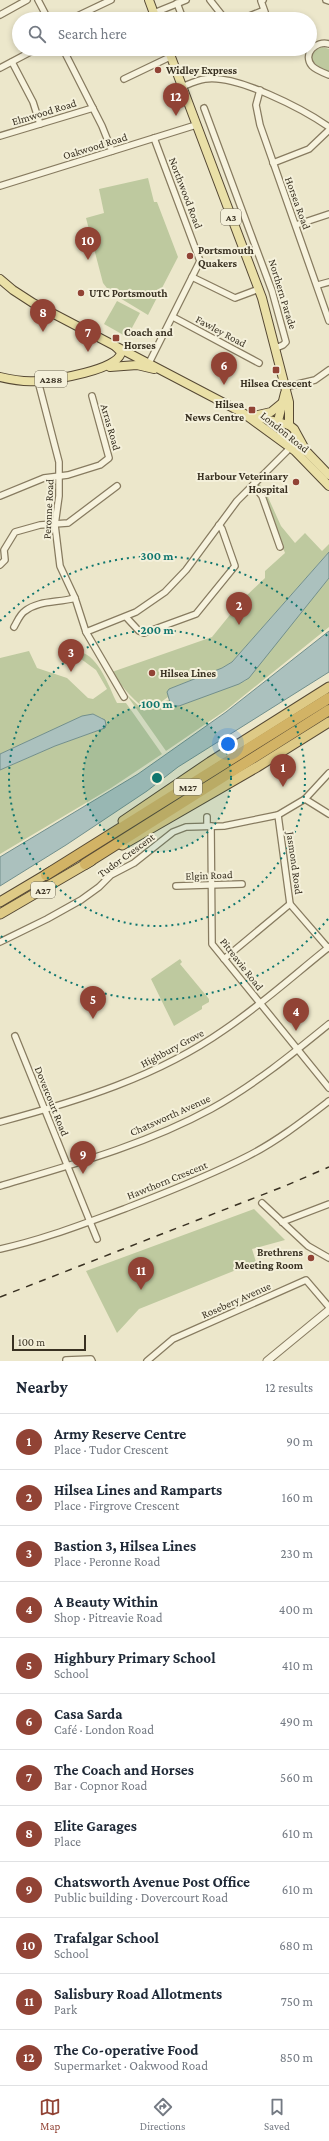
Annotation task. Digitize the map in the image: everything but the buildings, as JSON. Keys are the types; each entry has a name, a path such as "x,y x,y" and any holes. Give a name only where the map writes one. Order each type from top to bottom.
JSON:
{"highway":[{"path":"46,875 210,762 329,687"},
{"name":"M27","path":"46,875 329,698"},
{"name":"M27","path":"85,864 329,710"},
{"path":"85,864 145,833 329,722"},
{"name":"A27","path":"0,914 85,864"},
{"name":"A27","path":"0,902 46,875"}],"main road":[{"path":"149,0 154,12"},
{"name":"Northern Parade","path":"170,56 259,290 286,388"},
{"name":"London Road","path":"0,279 13,290 33,303 243,413 293,449 329,486"},
{"name":"A288","path":"0,377 38,381 102,369 113,364 120,358 121,352 113,345"},
{"name":"London Road","path":"102,369 137,365 169,375"},
{"name":"A3","path":"277,422 285,397 286,388"},
{"name":"A3","path":"286,388 289,402 289,425"},
{"name":"London Road","path":"243,413 256,415 268,413 281,405 285,397"},
{"name":"London Road","path":"243,413 289,425 294,429 306,451 329,476"},
{"path":"277,422 280,433 293,449"}],"street":[{"path":"0,15 27,0"},
{"path":"38,0 44,12"},
{"path":"84,12 105,1 111,0"},
{"path":"162,12 177,3 186,0"},
{"path":"210,0 219,12"},
{"path":"260,12 263,11 262,0"},
{"path":"177,3 180,12"},
{"path":"317,45 329,44"},
{"path":"0,68 23,56"},
{"path":"67,56 93,108 112,152"},
{"path":"124,78 163,56"},
{"path":"309,56 312,66 329,75"},
{"path":"12,62 33,102 40,124"},
{"path":"182,87 204,79 213,78 260,90 294,106 329,127"},
{"name":"Horsea Road","path":"260,90 257,100 257,113 318,285 329,321"},
{"name":"Elmwood Road","path":"0,136 93,108"},
{"name":"Northern Parade","path":"204,108 275,299 286,341 283,345 276,348"},
{"name":"Oakwood Road","path":"0,186 196,125"},
{"path":"274,162 309,149 329,130"},
{"path":"202,140 214,136"},
{"name":"Northwood Road","path":"149,363 173,317 200,258 154,138"},
{"path":"296,225 329,214"},
{"path":"242,246 254,241"},
{"path":"192,277 235,298 259,290"},
{"path":"318,285 329,282"},
{"name":"Fawley Road","path":"173,317 259,363"},
{"path":"286,388 315,380 329,370"},
{"name":"Peronne Road","path":"38,381 57,449 60,476 55,525 60,566 74,598 86,632 124,697"},
{"name":"Arras Road","path":"60,476 100,465 109,458 92,396"},
{"path":"86,632 126,617 150,604 173,585 235,504 253,485 293,449"},
{"path":"0,496 44,478 60,476"},
{"path":"253,485 262,496 280,547"},
{"path":"0,565 5,560 4,550 15,532 40,525 68,523 117,486"},
{"path":"126,617 139,632 144,633 196,614 236,566 225,536 219,525"},
{"path":"14,627 24,611 42,603 60,602 74,598"},
{"name":"Tudor Crescent","path":"0,942 47,919 81,900 99,887 111,875 134,863 173,832 186,827 255,821 278,815 305,799 329,773"},
{"path":"305,799 329,814"},
{"name":"Jasmond Road","path":"278,815 290,904 328,947"},
{"path":"207,818 209,826"},
{"name":"Pitreavie Road","path":"209,826 212,944 329,1088"},
{"name":"Elgin Road","path":"176,886 242,884"},
{"path":"224,959 290,904"},
{"name":"Highbury Grove","path":"0,1122 45,1110 120,1085 167,1064 224,1031 261,1003 328,947"},
{"name":"Chatsworth Avenue","path":"0,1186 67,1166 150,1137 210,1109 267,1074 329,1024"},
{"name":"Dovercourt Road","path":"14,1036 97,1239"},
{"name":"Hawthorn Crescent","path":"0,1249 22,1244 90,1222 188,1184 247,1157 293,1129 329,1101"},
{"path":"262,1203 308,1246 329,1258"},
{"path":"282,1222 329,1204"},
{"name":"Rosebery Avenue","path":"147,1361 173,1339 306,1280 329,1309"},
{"path":"267,1361 329,1309"},
{"path":"66,1360 91,1359 92,1361"}],"green space":[{"path":"320,46 329,49 329,73 312,62 312,56 317,56 317,49"},
{"path":"148,178 154,202 157,202 178,257 148,315 110,292 103,283 86,218 104,213 99,189"},
{"path":"117,301 140,313 127,337 104,324"},
{"path":"258,482 267,495 281,526 295,543 305,533 322,551 329,544 329,552 232,662 222,668 169,689 168,697 161,702 169,700 171,706 179,706 245,681 329,578 329,627 226,710 166,751 126,694 144,711 149,709 145,708 134,699 112,672 212,637 242,600 265,578 265,571 285,553 263,493 256,485"},
{"path":"29,651 37,668 67,678 88,698 93,699 107,689 96,670 77,656 80,652 93,659 103,673 117,703 126,703 162,754 111,788 0,854 0,770 55,746 105,728 102,718 93,714 78,718 0,754 0,658"},
{"path":"180,959 182,962 180,964 209,999 209,1002 202,1006 202,1009 174,1026 151,979"},
{"path":"254,1209 285,1240 252,1249 256,1262 139,1309 117,1333 86,1271"}],"water":[{"path":"329,552 329,578 249,678 239,684 179,706 171,706 167,692 169,689 222,668 232,662"},
{"path":"329,631 329,672 178,767 147,791 66,845 0,886 0,857 138,774 226,712"},
{"path":"93,714 105,720 105,728 55,746 0,770 0,754 82,716"}],"railway":[{"path":"0,1297 285,1186 329,1167"}],"place":[{"name":"Widley Express","path":"158,70"},
{"name":"The Co-operative Food","path":"176,116"},
{"name":"Portsmouth Quakers","path":"190,256"},
{"name":"Trafalgar School","path":"88,260"},
{"name":"UTC Portsmouth","path":"81,293"},
{"name":"Elite Garages","path":"43,332"},
{"name":"Coach and Horses","path":"116,338"},
{"name":"The Coach and Horses","path":"88,352"},
{"name":"Hilsea Crescent","path":"276,370"},
{"name":"Casa Sarda","path":"224,385"},
{"name":"Hilsea News Centre","path":"252,410"},
{"name":"Harbour Veterinary Hospital","path":"296,482"},
{"name":"Hilsea Lines and Ramparts","path":"239,625"},
{"name":"Bastion 3, Hilsea Lines","path":"71,672"},
{"name":"Hilsea Lines","path":"152,673"},
{"name":"Army Reserve Centre","path":"283,787"},
{"name":"Highbury Primary School","path":"93,1019"},
{"name":"A Beauty Within","path":"296,1031"},
{"name":"Chatsworth Avenue Post Office","path":"83,1174"},
{"name":"Brethrens Meeting Room","path":"311,1258"},
{"name":"Salisbury Road Allotments","path":"141,1290"}]}
